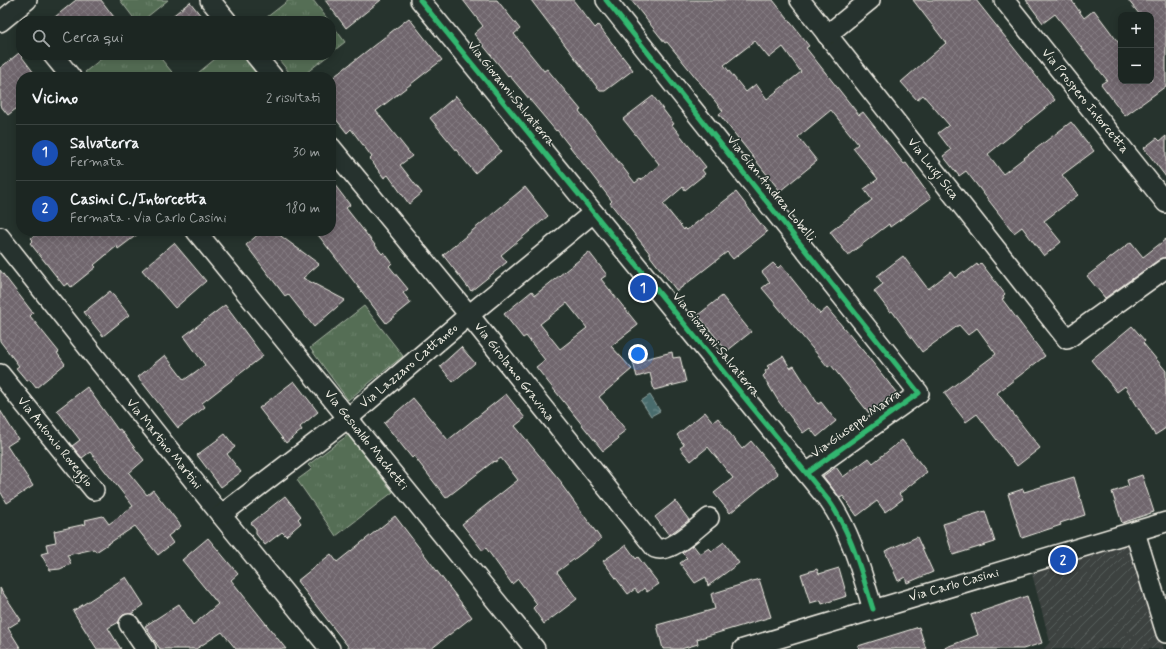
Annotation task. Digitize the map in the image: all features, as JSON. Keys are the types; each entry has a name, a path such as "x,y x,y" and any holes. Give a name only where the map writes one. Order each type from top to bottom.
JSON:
{"street":[{"path":"210,0 223,16"},
{"name":"Via Giovanni Salvaterra","path":"420,0 807,473 834,509 845,526 857,556 873,609"},
{"name":"Via Gian Andrea Lobelli","path":"606,0 918,393"},
{"name":"Via Luigi Sica","path":"800,0 1067,339 1166,268"},
{"path":"827,34 870,0"},
{"name":"Via Prospero Intorcetta","path":"1004,0 1166,203"},
{"path":"0,22 19,8"},
{"path":"57,60 67,72"},
{"path":"259,60 269,72"},
{"name":"Via Girolamo Gravina","path":"336,153 469,315 655,548 660,550 670,548 709,518"},
{"name":"Via Lazzaro Cattaneo","path":"221,515 348,418 469,315 593,213"},
{"name":"Via Gesualdo Machetti","path":"200,236 535,649"},
{"name":"Via Martino Martini","path":"0,237 221,515 330,649"},
{"name":"Via Antonio Roveggio","path":"0,374 94,490"},
{"name":"Via Giuseppe Marra","path":"807,473 918,393"},
{"name":"Via Carlo Casini","path":"743,649 1166,522"},
{"path":"1135,532 1166,632"},
{"path":"128,624 146,649"}],"shaded area":[{"path":"1128,542 1164,649 1044,649 1050,642 1032,574"}],"green space":[{"path":"120,0 168,0 148,16 132,16"},
{"path":"289,0 313,0 325,16 268,16"},
{"path":"336,30 345,42 336,49"},
{"path":"100,60 162,60 172,72 85,72"},
{"path":"214,60 252,60 262,72 199,72"},
{"path":"279,60 323,60 307,72 289,72"},
{"path":"364,306 403,356 348,400 310,348"},
{"path":"348,435 393,492 336,536 297,480 312,469 308,465"}],"water":[{"path":"650,395 660,411 651,416 641,401"}],"building":[{"path":"76,0 101,0 113,16 56,16"},
{"path":"325,0 381,0 346,28"},
{"path":"463,0 497,0 520,29 514,34 544,71 547,69 581,110 579,111 635,183 640,179 641,180 659,164 623,119 653,96 674,124 672,125 706,167 702,170 705,174 685,190 683,187 663,204 684,230 685,228 687,230 736,192 767,232 733,259 727,252 677,291 610,203 612,201 557,130 556,131 509,75 508,76 474,34 483,26"},
{"path":"531,0 573,0 595,28 598,25 633,70 605,91 600,91"},
{"path":"631,0 773,0 809,46 806,48 859,115 863,112 904,164 906,163 931,198 890,227 889,224 848,255 830,232 872,200 864,189 878,179 853,148 858,144 831,110 798,137 817,161 780,191 719,114 723,111 667,42 665,43","holes":["755,41 769,58 783,47 801,72 767,99 756,84 746,92 724,65"]},
{"path":"913,0 976,0 1055,100 988,154 1003,174 1071,122 1094,151 1062,175 1078,195 1044,221 1061,242 1044,256 1022,227 1014,233 966,171 959,176 943,156 951,150 938,133 949,125 923,95 917,100 901,82 946,43"},
{"path":"1026,0 1074,0 1072,1 1084,18 1094,10 1118,42 1118,84 1154,84 1154,12 1138,12 1128,0 1166,0 1166,86 1125,116 1101,84 1107,80 1055,14 1043,23"},
{"path":"190,2 201,16 172,16"},
{"path":"409,18 442,60 376,111 412,156 400,165 422,193 409,204 388,175 384,178 370,159 372,157 351,129 347,133 336,119 336,75"},
{"path":"16,55 16,60 24,60 33,72 16,72 16,109 8,115 0,105 0,68"},
{"path":"456,96 501,151 475,173 430,118"},
{"path":"1166,136 1166,177 1144,148 1157,138 1160,141"},
{"path":"336,187 350,205 346,208 382,254 384,252 392,263 389,266 408,289 403,293 411,303 386,323 319,236 336,236"},
{"path":"525,187 548,216 501,255 507,262 471,291 443,255"},
{"path":"33,236 135,236 118,249 117,246 94,265 96,267 71,287 68,283 64,286 30,243 33,240 31,238"},
{"path":"256,236 281,236 319,264 303,278 345,300 314,327 288,294 285,296 246,245"},
{"path":"1166,239 1166,257 1160,259 1105,298 1087,276 1131,242 1143,257"},
{"path":"174,243 206,281 175,308 142,270"},
{"path":"589,252 607,275 601,279 638,325 611,346 632,369 599,397 626,430 617,437 618,439 603,451 536,367 545,360 526,336 523,338 504,314 532,291 535,295","holes":["567,303 587,328 560,349 540,324"]},
{"path":"903,256 928,289 950,272 955,278 964,271 965,273 977,264 978,266 981,263 1005,294 1003,296 1004,298 1002,299 1045,356 997,393 1040,448 1017,466 977,414 966,422 944,393 996,354 977,328 968,335 959,325 922,352 892,311 890,312 874,291 883,284 877,276"},
{"path":"773,263 778,268 781,265 820,314 827,308 896,392 869,413 831,365 828,367 762,288 770,282 762,272"},
{"path":"0,270 33,313 30,316 59,352 57,353 65,364 36,388 30,380 27,381 16,368 19,366 0,341"},
{"path":"110,291 129,315 103,336 84,312"},
{"path":"722,296 751,332 727,351 698,315"},
{"path":"225,305 263,356 202,403 205,407 178,428 138,377 165,355 184,380 205,365 184,336"},
{"path":"1132,326 1145,341 1143,343 1166,371 1166,428 1155,435 1125,386 1117,392 1091,360"},
{"path":"461,347 475,363 453,382 440,366"},
{"path":"672,352 673,358 680,357 686,382 654,390 650,373 637,377 633,362"},
{"path":"783,356 790,368 794,366 818,404 821,402 836,421 817,437 810,428 803,433 779,402 763,376 766,373 765,371 769,368 767,366"},
{"path":"294,381 318,412 300,427 302,430 286,443 259,408"},
{"path":"87,387 118,430 120,429 144,460 129,473 147,495 153,490 181,526 168,536 173,543 158,555 135,526 96,552 94,549 67,555 71,564 60,569 50,570 41,554 48,552 46,544 56,542 54,531 86,524 85,520 103,516 109,524 133,506 90,452 82,458 72,446 80,440 57,410"},
{"path":"506,394 525,418 515,426 562,483 561,484 601,539 557,572 577,599 544,624 533,608 537,604 518,579 512,584 486,548 483,551 462,524 518,480 501,458 495,462 494,461 446,498 414,456 412,458 384,423 413,398 448,440"},
{"path":"0,410 18,439 7,446 33,486 7,503 0,491"},
{"path":"705,412 713,422 718,418 742,449 751,441 778,474 730,513 714,493 733,478 708,447 691,461 680,448 684,445 677,435"},
{"path":"225,434 235,447 227,454 241,472 221,487 197,455"},
{"path":"902,440 927,472 899,494 903,499 885,512 877,501 857,516 843,496 840,498 823,476 836,467 843,477 869,458 873,463"},
{"path":"1142,475 1154,512 1122,523 1112,492 1129,486 1127,480"},
{"path":"1074,477 1085,515 1022,538 1008,494 1023,489 1024,492"},
{"path":"285,496 301,516 298,519 301,523 286,536 282,532 265,545 256,534 256,529 251,523"},
{"path":"675,501 689,520 669,535 655,517"},
{"path":"985,511 995,542 953,555 943,524"},
{"path":"395,516 472,617 431,649 350,649 297,581 331,554 337,562"},
{"path":"917,537 933,572 907,583 905,577 898,581 885,551"},
{"path":"208,538 238,574 231,580 286,649 236,649 222,632 196,649 160,649 145,626 179,604 193,625 218,604 182,560"},
{"path":"724,542 739,563 708,586 706,577 695,583 680,563 687,558 682,553 693,545 700,554 709,548 712,551"},
{"path":"626,545 636,559 638,557 659,584 647,592 644,588 638,593 635,589 628,594 603,561"},
{"path":"839,568 847,596 822,604 821,600 810,603 801,574 817,569 819,574"},
{"path":"126,577 144,605 131,614 123,615 119,622 108,628 121,649 97,649 73,611"},
{"path":"759,579 771,617 697,639 698,644 681,649 663,649 657,625 715,609 711,594"},
{"path":"0,588 21,620 8,628 21,649 0,649"},
{"path":"1027,596 1042,643 1023,649 944,648 978,635 971,615"},
{"path":"919,627 926,649 859,649 858,646"}],"cycle path":[{"path":"420,0 829,501 850,540 873,609"},
{"path":"606,0 919,393 807,473"}],"place":[{"name":"Salvaterra","path":"643,288"},
{"name":"Casini C./Intorcetta","path":"1063,560"}]}
